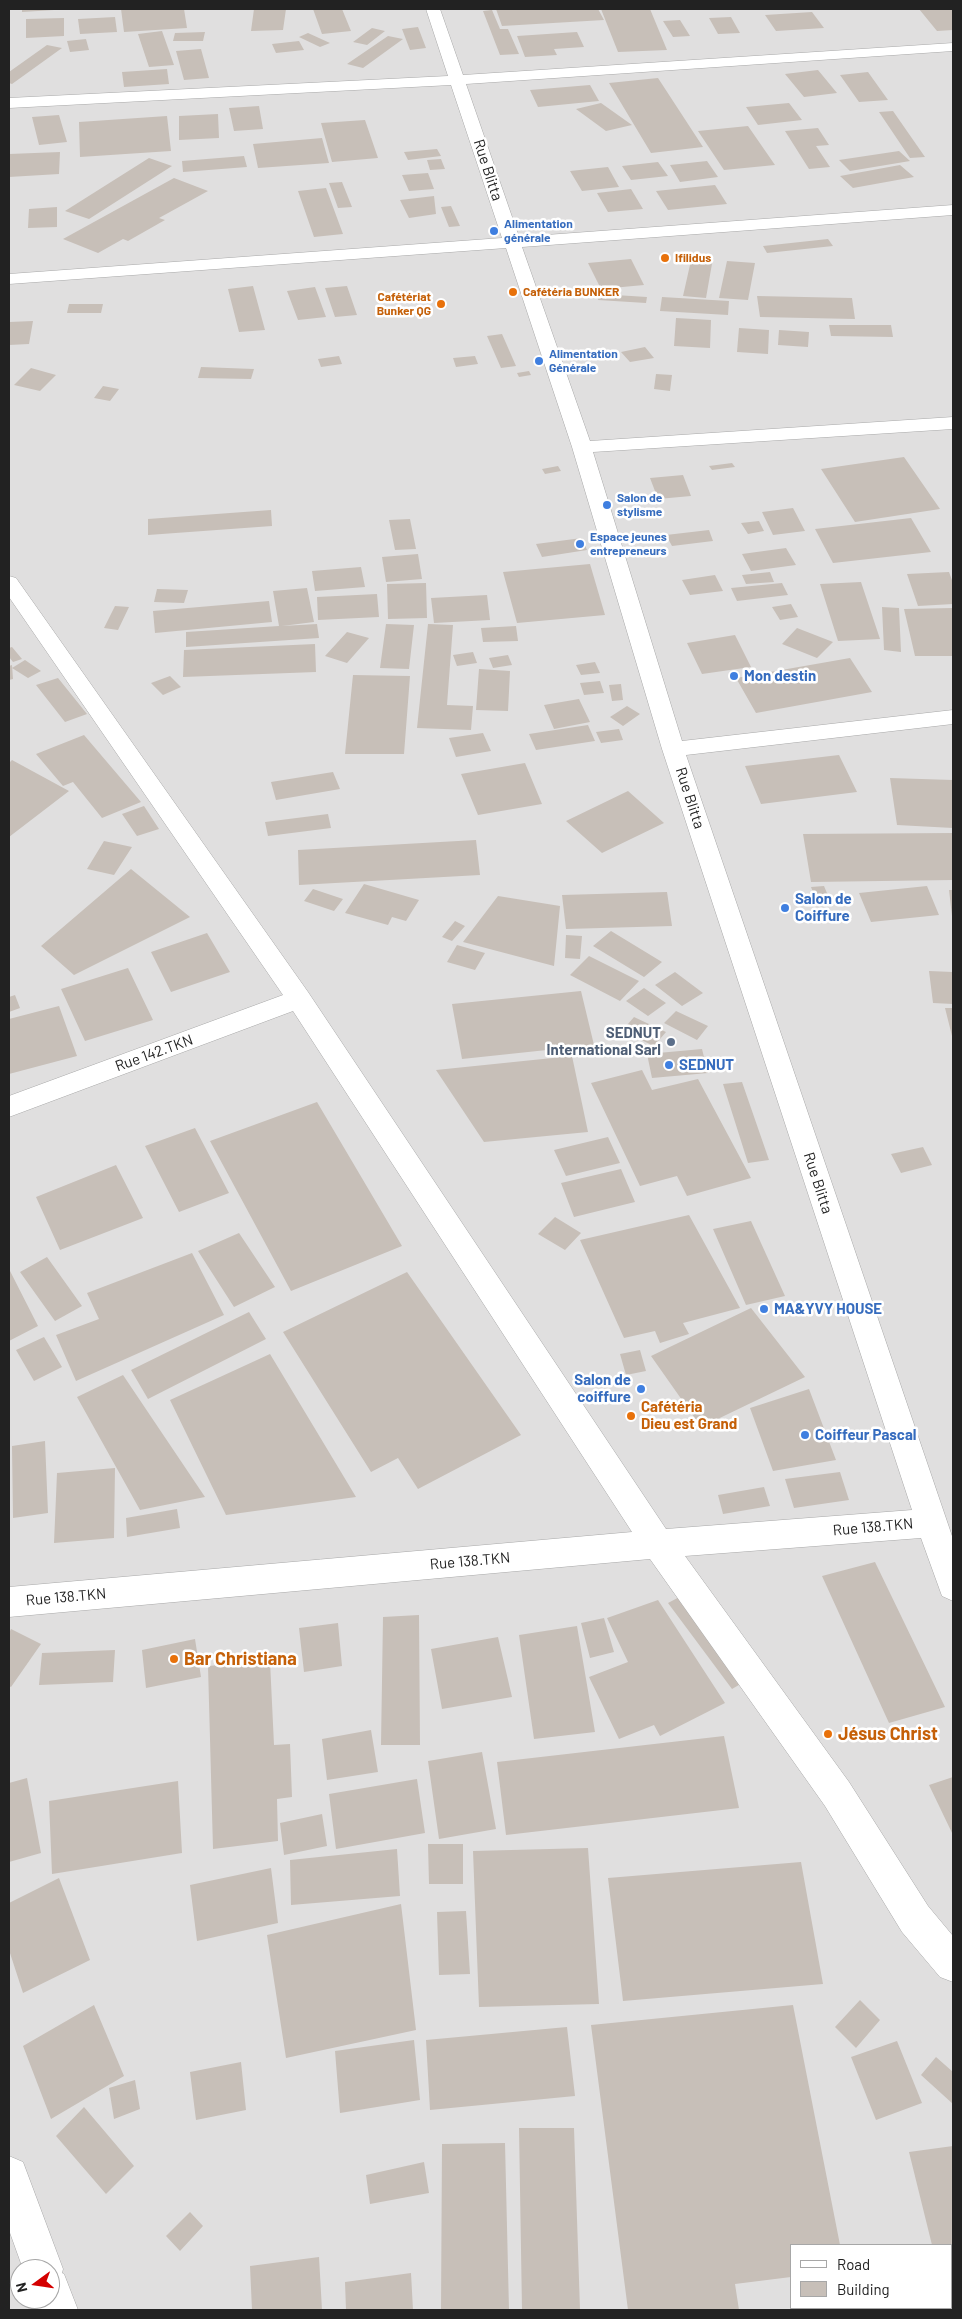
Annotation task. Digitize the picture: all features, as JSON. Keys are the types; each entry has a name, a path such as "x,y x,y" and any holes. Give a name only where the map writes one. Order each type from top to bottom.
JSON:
{"street":[{"name":"Rue Blitta","path":"433,9 582,447 673,749 953,1586"},
{"path":"9,103 458,80 953,46"},
{"path":"9,279 953,210"},
{"path":"582,447 953,423"},
{"path":"9,582 299,999 658,1544 837,1794 915,1919 953,1964"},
{"path":"673,749 953,717"},
{"name":"Rue 142.TKN","path":"9,1107 299,999"},
{"name":"Rue 138.TKN","path":"9,1602 658,1544 931,1523"},
{"path":"9,2176 39,2259"}],"shaded area":[{"path":"9,9 953,9 953,2310 9,2310"}],"building":[{"path":"22,9 54,9 54,10 22,12"},
{"path":"121,9 184,9 187,28 124,32"},
{"path":"254,9 286,9 283,30 251,31"},
{"path":"313,9 342,9 351,31 322,34"},
{"path":"496,9 598,9 604,20 502,26"},
{"path":"601,9 650,9 667,50 618,52"},
{"path":"919,9 953,9 953,30 937,31"},
{"path":"492,10 500,29 508,29 519,54 500,55 483,11"},
{"path":"812,12 824,28 776,31 765,15"},
{"path":"115,17 117,32 80,34 78,19"},
{"path":"731,17 740,33 718,34 709,18"},
{"path":"64,18 64,36 26,38 26,19"},
{"path":"680,20 690,36 673,37 663,21"},
{"path":"418,27 426,48 410,50 402,29"},
{"path":"372,28 385,31 367,45 353,42"},
{"path":"162,31 174,65 149,67 138,34"},
{"path":"205,32 203,41 173,41 175,33"},
{"path":"577,32 584,47 554,49 557,55 525,57 517,36"},
{"path":"308,33 330,43 320,47 299,37"},
{"path":"388,36 403,39 363,68 347,64"},
{"path":"86,39 89,50 70,52 67,41"},
{"path":"299,41 304,50 276,53 272,44"},
{"path":"47,45 62,48 12,84 9,83 9,72"},
{"path":"201,49 209,78 184,80 176,51"},
{"path":"167,69 169,84 124,87 122,72"},
{"path":"818,70 837,93 804,97 785,74"},
{"path":"868,72 888,100 859,102 840,75"},
{"path":"658,78 703,147 651,153 609,83"},
{"path":"590,85 599,101 538,107 530,90"},
{"path":"601,103 632,125 606,131 576,109"},
{"path":"789,103 802,120 758,125 746,107"},
{"path":"259,106 263,129 234,131 229,108"},
{"path":"893,111 925,157 910,158 879,112"},
{"path":"218,114 219,138 179,140 179,116"},
{"path":"59,115 67,142 39,145 32,117"},
{"path":"167,116 171,151 80,157 79,122"},
{"path":"365,120 378,158 332,162 321,123"},
{"path":"748,126 775,165 724,170 698,131"},
{"path":"818,128 829,145 816,146 830,167 809,169 785,131"},
{"path":"322,138 329,163 258,168 253,144"},
{"path":"437,149 441,156 408,160 404,152"},
{"path":"899,151 910,161 850,171 839,160"},
{"path":"60,152 59,174 9,177 9,154"},
{"path":"244,156 247,167 183,172 182,161"},
{"path":"149,158 172,166 89,219 65,211"},
{"path":"441,159 445,169 430,170 427,160"},
{"path":"707,161 718,177 680,182 670,165"},
{"path":"658,162 668,176 631,180 622,166"},
{"path":"900,165 914,177 853,188 840,176"},
{"path":"608,167 619,187 582,191 570,171"},
{"path":"428,173 434,189 409,191 402,175"},
{"path":"174,178 208,191 159,218 165,220 128,241 123,239 98,253 63,239"},
{"path":"342,182 352,207 338,208 329,183"},
{"path":"715,185 727,204 668,210 656,191"},
{"path":"326,188 343,234 314,237 298,191"},
{"path":"631,189 643,209 608,212 597,193"},
{"path":"434,196 436,214 409,218 400,200"},
{"path":"451,206 460,226 449,227 441,207"},
{"path":"57,207 57,227 28,228 29,209"},
{"path":"828,239 833,246 767,253 763,246"},
{"path":"692,256 713,258 706,298 683,296"},
{"path":"631,259 644,285 601,289 588,263"},
{"path":"727,261 755,263 748,300 719,298"},
{"path":"253,286 265,330 239,332 228,289"},
{"path":"347,286 357,315 335,317 325,288"},
{"path":"315,287 326,317 298,320 287,291"},
{"path":"599,294 647,297 646,303 598,300"},
{"path":"757,296 852,298 855,319 760,317"},
{"path":"662,297 729,301 728,315 660,311"},
{"path":"69,304 103,304 101,313 67,313"},
{"path":"676,318 711,320 710,348 674,346"},
{"path":"33,321 29,344 9,345 9,322"},
{"path":"829,325 891,325 893,337 831,336"},
{"path":"739,328 769,330 768,354 737,352"},
{"path":"779,330 809,332 808,347 778,345"},
{"path":"502,334 516,366 501,368 487,336"},
{"path":"645,347 654,358 630,362 621,352"},
{"path":"339,356 342,364 321,367 318,359"},
{"path":"475,356 478,364 456,367 453,358"},
{"path":"201,367 254,369 251,379 198,378"},
{"path":"31,368 56,375 40,391 14,385"},
{"path":"529,371 531,375 519,377 517,373"},
{"path":"656,374 672,375 670,391 654,389"},
{"path":"103,386 119,389 110,401 94,398"},
{"path":"904,457 940,509 855,522 821,469"},
{"path":"732,463 735,467 712,470 709,466"},
{"path":"558,466 561,471 545,474 542,469"},
{"path":"683,475 691,496 658,499 650,478"},
{"path":"793,508 805,531 773,535 762,512"},
{"path":"271,510 272,526 148,535 148,519"},
{"path":"911,518 931,552 833,563 815,529"},
{"path":"410,519 416,549 395,550 389,520"},
{"path":"759,521 764,531 748,534 741,523"},
{"path":"709,530 713,541 672,546 666,535"},
{"path":"582,538 587,550 542,557 536,544"},
{"path":"786,548 796,565 751,571 742,554"},
{"path":"418,554 422,579 386,582 382,557"},
{"path":"590,564 605,615 517,623 503,572"},
{"path":"361,567 365,587 315,591 312,571"},
{"path":"770,572 774,582 746,584 742,575"},
{"path":"949,572 953,583 953,604 918,606 907,574"},
{"path":"715,575 723,591 690,595 682,580"},
{"path":"861,582 880,639 838,641 820,584"},
{"path":"426,583 427,618 388,619 387,584"},
{"path":"782,583 788,595 737,601 731,588"},
{"path":"307,588 314,622 282,626 317,624 319,638 186,647 186,632 279,626 273,591"},
{"path":"157,589 188,590 184,603 154,602"},
{"path":"377,594 379,617 318,620 317,597"},
{"path":"487,595 490,620 434,623 431,598"},
{"path":"269,601 272,622 155,633 153,611"},
{"path":"791,604 798,617 780,620 772,607"},
{"path":"115,606 129,607 118,630 104,628"},
{"path":"882,607 899,608 901,652 884,650"},
{"path":"953,608 953,656 915,656 904,609"},
{"path":"386,624 414,625 409,669 380,668"},
{"path":"428,624 453,625 447,705 473,706 471,730 417,728"},
{"path":"516,626 518,641 483,642 481,628"},
{"path":"797,628 833,642 817,658 782,644"},
{"path":"347,632 369,638 347,663 325,656"},
{"path":"735,635 751,667 702,674 687,643"},
{"path":"315,644 316,672 183,677 184,650"},
{"path":"12,647 22,659 13,662 9,657 9,648"},
{"path":"473,652 477,663 457,666 453,655"},
{"path":"508,655 512,665 493,668 489,658"},
{"path":"850,658 872,692 756,713 736,678"},
{"path":"25,660 41,671 28,678 12,668"},
{"path":"595,662 600,673 581,675 576,665"},
{"path":"12,665 13,679 9,680 9,666"},
{"path":"479,669 510,671 508,711 476,710"},
{"path":"353,675 410,676 404,754 345,754"},
{"path":"170,676 181,687 163,695 151,683"},
{"path":"58,678 87,714 65,722 36,685"},
{"path":"600,681 604,693 584,695 580,683"},
{"path":"621,684 623,700 612,701 609,685"},
{"path":"579,699 590,722 554,729 544,705"},
{"path":"627,706 640,714 623,726 610,717"},
{"path":"588,725 595,741 536,750 529,734"},
{"path":"619,729 623,740 601,743 596,732"},
{"path":"483,733 491,751 456,757 449,738"},
{"path":"84,735 141,802 102,818 73,782 63,786 36,754"},
{"path":"839,755 857,792 761,804 745,766"},
{"path":"12,760 69,791 9,837 9,763"},
{"path":"525,763 542,804 478,815 461,774"},
{"path":"333,772 340,789 276,800 271,782"},
{"path":"890,778 953,780 953,828 897,825"},
{"path":"628,791 664,823 602,853 566,821"},
{"path":"144,806 159,829 137,836 122,814"},
{"path":"328,814 331,828 268,836 265,822"},
{"path":"953,833 953,880 811,882 803,834"},
{"path":"476,840 480,875 299,885 298,850"},
{"path":"104,841 132,847 114,875 87,869"},
{"path":"131,869 190,917 74,975 41,946"},
{"path":"364,884 419,900 406,921 392,917 388,925 345,913"},
{"path":"824,886 829,898 816,900 811,887"},
{"path":"927,886 939,915 871,922 859,893"},
{"path":"313,889 343,899 334,911 304,901"},
{"path":"949,890 953,890 953,916 952,916"},
{"path":"667,892 672,926 566,929 562,895"},
{"path":"498,896 560,906 554,966 463,942"},
{"path":"455,921 465,926 452,941 442,937"},
{"path":"611,931 662,962 644,977 593,946"},
{"path":"207,933 230,972 171,992 151,952"},
{"path":"566,935 582,936 580,959 565,958"},
{"path":"457,945 485,953 475,970 447,962"},
{"path":"589,956 639,981 620,1001 570,975"},
{"path":"128,968 153,1020 85,1041 61,989"},
{"path":"929,971 953,972 953,1004 933,1003"},
{"path":"675,972 703,993 682,1006 655,985"},
{"path":"644,988 666,1003 648,1016 626,1001"},
{"path":"581,991 594,1045 462,1059 452,1004"},
{"path":"15,995 20,1008 9,1012 9,997"},
{"path":"59,1006 77,1056 9,1074 9,1019"},
{"path":"945,1008 953,1008 953,1040"},
{"path":"676,1011 708,1026 697,1040 664,1023"},
{"path":"634,1017 666,1032 654,1046 622,1031"},
{"path":"702,1049 708,1073 652,1078 647,1054"},
{"path":"572,1056 588,1132 484,1142 436,1070"},
{"path":"642,1070 652,1090 698,1079 751,1178 687,1196 677,1176 640,1186 591,1083"},
{"path":"742,1082 769,1160 748,1163 723,1084"},
{"path":"317,1102 402,1246 291,1291 210,1141"},
{"path":"195,1128 229,1193 179,1212 145,1146"},
{"path":"608,1137 620,1163 566,1176 554,1150"},
{"path":"923,1147 932,1165 901,1173 891,1154"},
{"path":"116,1165 143,1218 60,1250 36,1197"},
{"path":"621,1169 635,1202 574,1217 561,1183"},
{"path":"689,1215 740,1308 683,1323 689,1334 660,1343 655,1331 624,1338 580,1240"},
{"path":"555,1217 581,1233 565,1250 538,1234"},
{"path":"751,1221 785,1296 746,1305 713,1229"},
{"path":"239,1233 275,1287 234,1307 198,1251"},
{"path":"192,1253 224,1315 76,1381 56,1335 99,1319 87,1293"},
{"path":"47,1257 82,1306 55,1321 20,1272"},
{"path":"9,1269 38,1326 9,1341"},
{"path":"407,1272 521,1435 418,1489 398,1458 371,1472 283,1332"},
{"path":"751,1308 805,1377 701,1427 651,1356"},
{"path":"249,1312 266,1339 148,1399 131,1370"},
{"path":"44,1337 62,1367 34,1381 16,1350"},
{"path":"640,1350 646,1371 626,1375 620,1354"},
{"path":"270,1354 356,1497 226,1515 170,1400"},
{"path":"123,1375 205,1497 140,1510 77,1397"},
{"path":"809,1389 836,1460 773,1471 750,1408"},
{"path":"45,1441 48,1513 13,1518 12,1446"},
{"path":"115,1468 114,1538 54,1543 57,1473"},
{"path":"840,1472 849,1500 794,1508 785,1479"},
{"path":"764,1487 770,1506 723,1514 718,1495"},
{"path":"177,1509 180,1528 127,1537 126,1518"},
{"path":"875,1562 945,1707 889,1723 822,1576"},
{"path":"685,1594 749,1679 732,1689 668,1603"},
{"path":"658,1600 725,1703 660,1736 654,1725 619,1739 589,1677 628,1662 607,1618"},
{"path":"419,1615 420,1745 381,1745 383,1617"},
{"path":"604,1618 614,1652 590,1658 581,1623"},
{"path":"338,1623 342,1666 304,1672 299,1628"},
{"path":"577,1626 595,1732 534,1739 519,1635"},
{"path":"11,1629 41,1644 11,1687 9,1686 9,1633"},
{"path":"498,1637 512,1697 442,1709 431,1649"},
{"path":"195,1639 201,1677 146,1688 142,1650"},
{"path":"115,1650 113,1682 39,1685 42,1653"},
{"path":"270,1661 274,1745 290,1744 292,1797 277,1799 278,1841 213,1849 208,1666"},
{"path":"371,1730 378,1772 327,1780 322,1739"},
{"path":"724,1736 739,1808 506,1835 497,1762"},
{"path":"482,1752 496,1829 439,1839 428,1761"},
{"path":"953,1777 953,1835 929,1785"},
{"path":"27,1778 41,1853 9,1862 9,1783"},
{"path":"417,1779 425,1833 336,1849 329,1794"},
{"path":"178,1781 182,1853 52,1874 49,1801"},
{"path":"322,1814 327,1846 284,1855 280,1823"},
{"path":"428,1844 463,1844 463,1884 429,1884"},
{"path":"588,1848 599,2004 479,2007 473,1851"},
{"path":"397,1849 400,1896 291,1905 290,1860"},
{"path":"801,1862 823,1984 623,2001 608,1878"},
{"path":"271,1868 278,1923 197,1941 190,1885"},
{"path":"59,1878 90,1960 23,1993 9,1950 9,1903"},
{"path":"401,1904 416,2030 286,2058 267,1935"},
{"path":"466,1911 470,1974 439,1975 437,1912"},
{"path":"860,2000 880,2020 856,2048 835,2027"},
{"path":"94,2005 124,2076 51,2119 23,2046"},
{"path":"793,2005 840,2244 790,2244 790,2277 735,2284 739,2310 628,2310 591,2025"},
{"path":"567,2027 575,2096 430,2110 426,2040"},
{"path":"414,2040 420,2100 340,2113 335,2051"},
{"path":"897,2041 922,2103 876,2120 851,2057"},
{"path":"936,2057 953,2072 953,2104 921,2075"},
{"path":"241,2062 246,2110 196,2120 190,2072"},
{"path":"135,2080 140,2109 114,2119 109,2088"},
{"path":"84,2107 134,2166 106,2194 56,2136"},
{"path":"519,2128 574,2128 580,2310 522,2310"},
{"path":"505,2143 509,2310 441,2310 442,2144"},
{"path":"953,2146 953,2306 952,2244 932,2244 909,2152"},
{"path":"424,2162 429,2193 370,2204 366,2175"},
{"path":"190,2212 203,2226 180,2251 166,2236"},
{"path":"319,2257 322,2310 252,2310 250,2266"},
{"path":"411,2273 413,2310 346,2310 345,2282"}],"place":[{"name":"Alimentation générale","path":"494,231"},
{"name":"Ifilidus","path":"665,258"},
{"name":"Cafétéria BUNKER","path":"513,292"},
{"name":"Cafétériat Bunker QG","path":"441,304"},
{"name":"Alimentation Générale","path":"539,361"},
{"name":"Salon de stylisme","path":"607,505"},
{"name":"Espace jeunes entrepreneurs","path":"580,544"},
{"name":"Mon destin","path":"734,676"},
{"name":"Salon de Coiffure","path":"785,908"},
{"name":"SEDNUT International Sarl","path":"671,1042"},
{"name":"SEDNUT","path":"669,1065"},
{"name":"MA&YVY HOUSE","path":"764,1309"},
{"name":"Salon de coiffure","path":"641,1389"},
{"name":"Cafétéria Dieu est Grand","path":"631,1416"},
{"name":"Coiffeur Pascal","path":"805,1435"},
{"name":"Bar Christiana","path":"174,1659"},
{"name":"Jésus Christ","path":"828,1734"}]}
